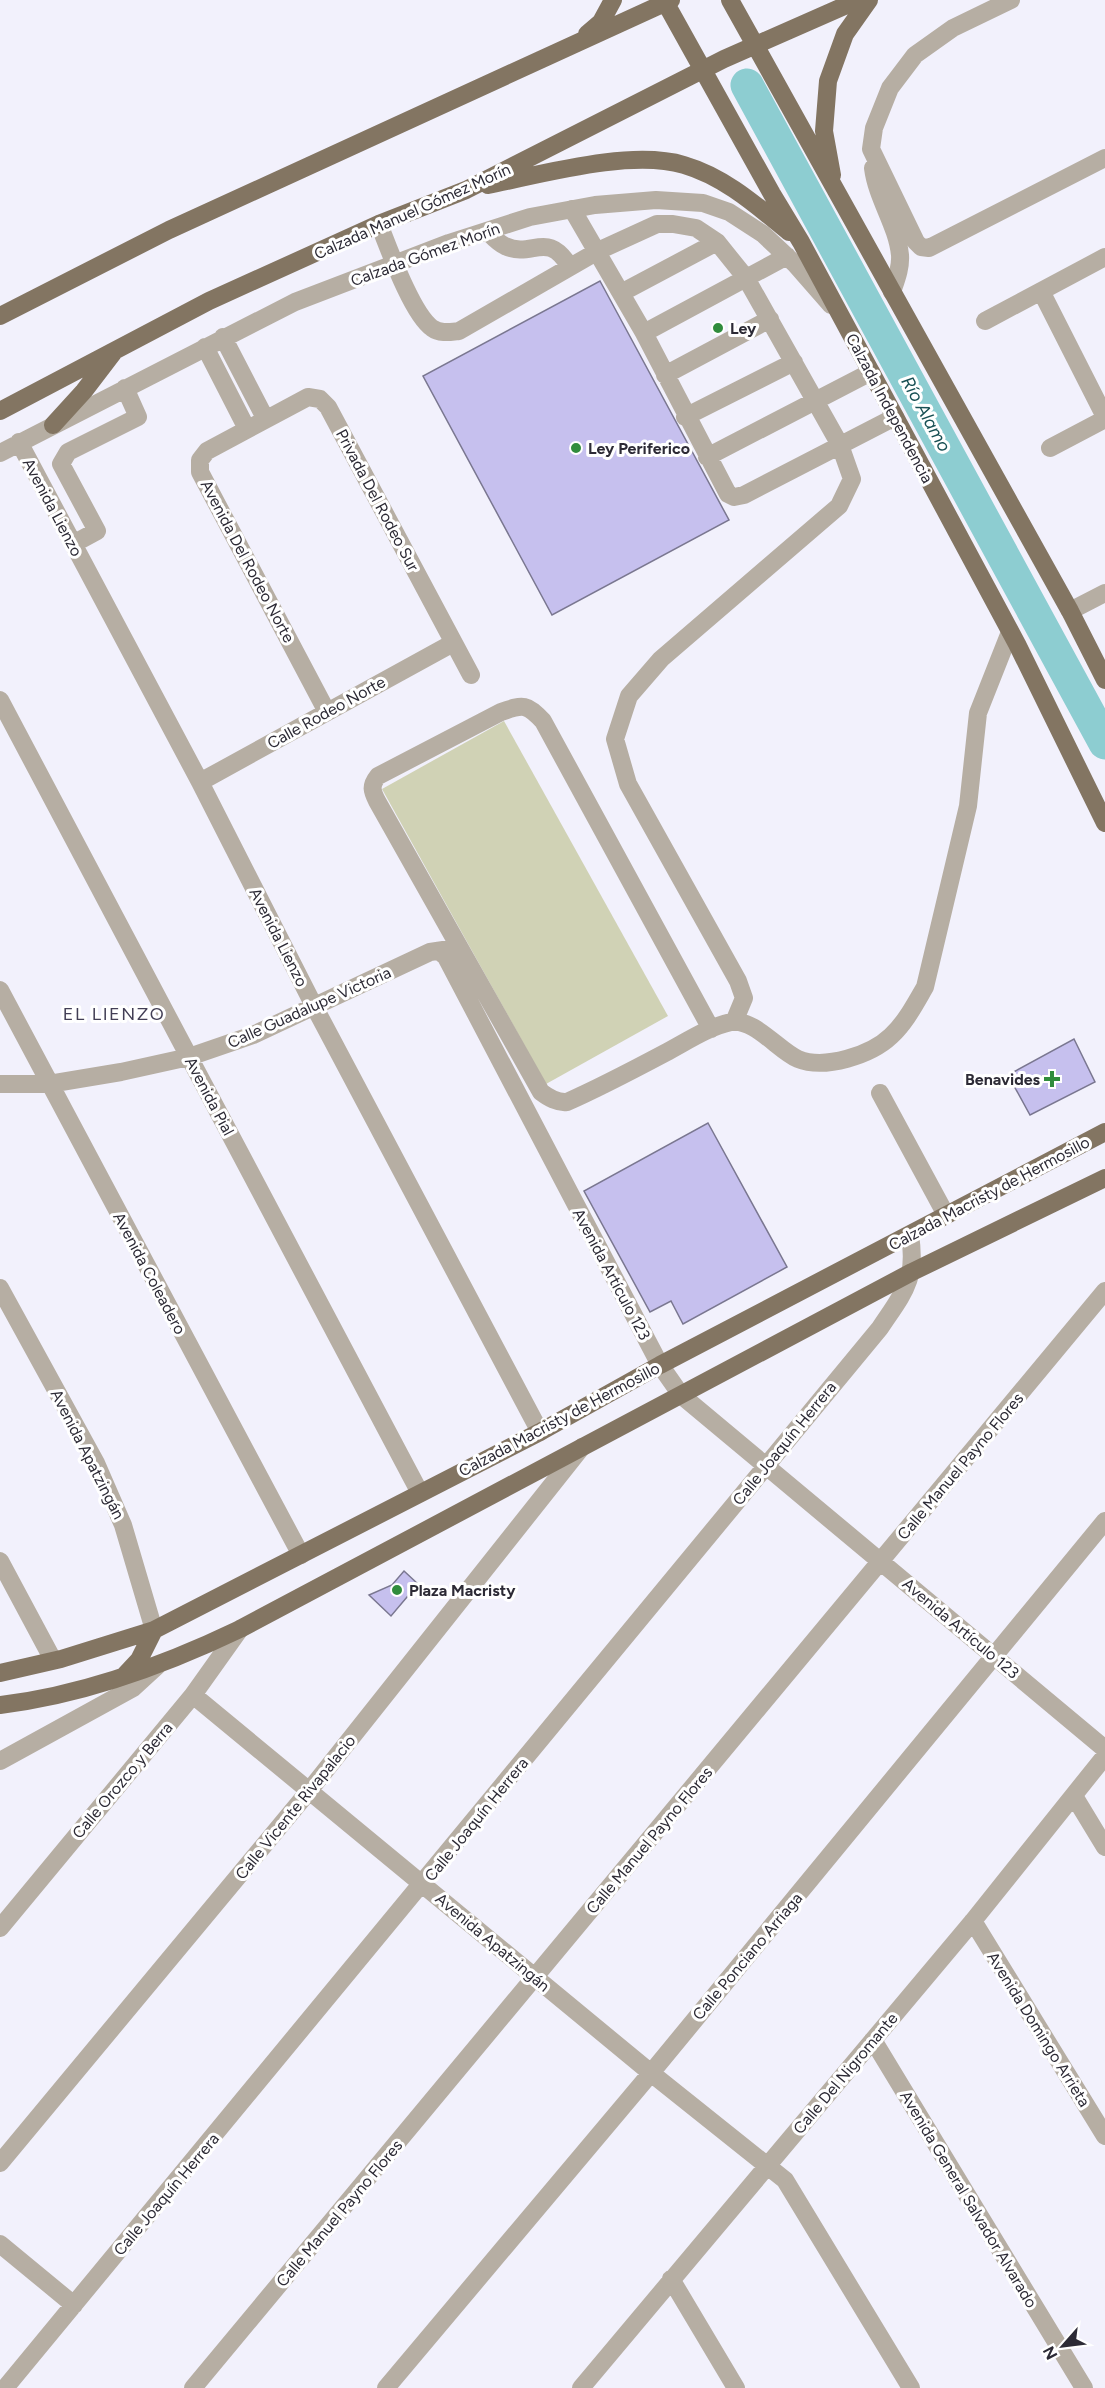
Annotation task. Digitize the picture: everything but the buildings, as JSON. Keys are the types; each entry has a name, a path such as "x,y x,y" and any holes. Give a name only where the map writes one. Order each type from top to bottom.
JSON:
{"main road":[{"path":"573,46 601,22 614,0"},
{"path":"730,0 1070,611 1105,680"},
{"name":"Calzada Manuel Gómez Morín","path":"0,411 209,302 379,224 466,190 702,70 858,0"},
{"path":"834,189 824,131 828,81 845,34 869,0"},
{"path":"0,316 169,230 667,1"},
{"name":"Calzada Independencia","path":"667,1 702,70 842,318 1010,632 1105,823"},
{"path":"466,190 606,162 657,161 684,165 746,196 801,243"},
{"path":"53,425 84,391 116,349"},
{"name":"Calzada Macristy de Hermosillo","path":"0,1672 113,1644 154,1630 540,1432 660,1365 1105,1132"},
{"name":"Calzada Macristy de Hermosillo","path":"0,1705 67,1693 186,1655 240,1629 912,1272 1105,1178"},
{"path":"124,1676 139,1660 154,1630"}],"street":[{"path":"892,292 899,271 900,256 897,240 876,188 871,149 874,128 890,88 915,55 953,28 1011,0"},
{"path":"871,149 916,242 924,248 929,248 961,233 1105,158"},
{"name":"Calzada Gómez Morín","path":"0,453 205,346 295,302 395,263 530,217 595,205 656,201 703,203 729,212 763,234 842,318"},
{"path":"572,209 644,333 724,489 734,497 744,495 895,417"},
{"path":"379,224 420,315 432,328 443,333 459,331 598,251 657,224 696,228 717,242 746,278 840,445 852,478 838,506 660,659 629,696 615,739 628,784 738,981 744,998 734,1022"},
{"path":"487,231 503,246 512,249 546,246 563,255 570,267"},
{"path":"621,293 717,242"},
{"path":"644,333 786,256"},
{"path":"985,321 1105,257"},
{"path":"1041,291 1105,418 1050,448"},
{"path":"665,375 770,319"},
{"path":"223,337 266,418"},
{"path":"205,346 247,429"},
{"path":"686,417 794,362"},
{"path":"707,457 871,372"},
{"path":"73,544 97,531 61,464 68,453 138,417 125,388"},
{"name":"Privada Del Rodeo Sur","path":"247,429 308,397 320,399 328,407 471,675"},
{"path":"53,425 68,453"},
{"name":"Avenida Del Rodeo Norte","path":"247,429 207,451 200,460 200,472 327,712"},
{"name":"Avenida Lienzo","path":"19,442 200,782 314,1006 540,1432"},
{"path":"1070,611 1105,593"},
{"path":"711,1029 543,721 530,707 519,706 501,712 378,776 372,783 377,801 541,1092 561,1103 567,1102 605,1085 711,1029 734,1022 749,1025 797,1059 820,1064 853,1058 891,1037 912,1010 925,987 968,806 978,713 1010,632"},
{"name":"Calle Rodeo Norte","path":"200,782 453,643"},
{"name":"Avenida Pial","path":"0,700 420,1493"},
{"name":"Calle Guadalupe Victoria","path":"0,1084 49,1084 121,1072 189,1057 253,1035 430,952 452,949 460,951"},
{"name":"Avenida Artículo 123","path":"439,951 447,957 660,1365 681,1395 1105,1749"},
{"name":"Avenida Coleadero","path":"0,990 301,1555"},
{"path":"880,1093 946,1215"},
{"name":"Calle Joaquín Herrera","path":"5,2388 880,1328 900,1299 912,1272 914,1256 910,1235"},
{"name":"Avenida Apatzingán","path":"0,1288 100,1473 123,1525 154,1630"},
{"name":"Calle Manuel Payno Flores","path":"194,2388 1105,1291"},
{"name":"Calle Vicente Rivapalacio","path":"0,2163 309,1791 583,1446"},
{"name":"Calle Ponciano Arriaga","path":"386,2388 651,2073 1105,1521"},
{"path":"0,1562 53,1660"},
{"name":"Calle Orozco y Berra","path":"0,1928 192,1695 240,1629"},
{"path":"0,1761 133,1688 157,1666"},
{"name":"Avenida Apatzingán","path":"192,1695 651,2073 785,2180 911,2388"},
{"name":"Calle Del Nigromante","path":"581,2388 973,1921 1105,1756"},
{"path":"1074,1796 1105,1847"},
{"name":"Avenida Domingo Arrieta","path":"973,1921 1105,2136"},
{"name":"Avenida General Salvador Alvarado","path":"873,2040 1084,2388"},
{"path":"0,2244 74,2305"},
{"path":"671,2279 736,2388"}],"green space":[{"path":"504,721 668,1016 546,1084 382,789"}],"waterway":[{"name":"Río Alamo","path":"747,85 1105,743"}],"place":[{"name":"Ley","path":"718,328"},
{"name":"Ley Periferico","path":"576,448"},
{"name":"Benavides","path":"1052,1079"},
{"name":"Plaza Macristy","path":"397,1590"}],"district":[{"name":"EL LIENZO","path":"114,1014"}]}
